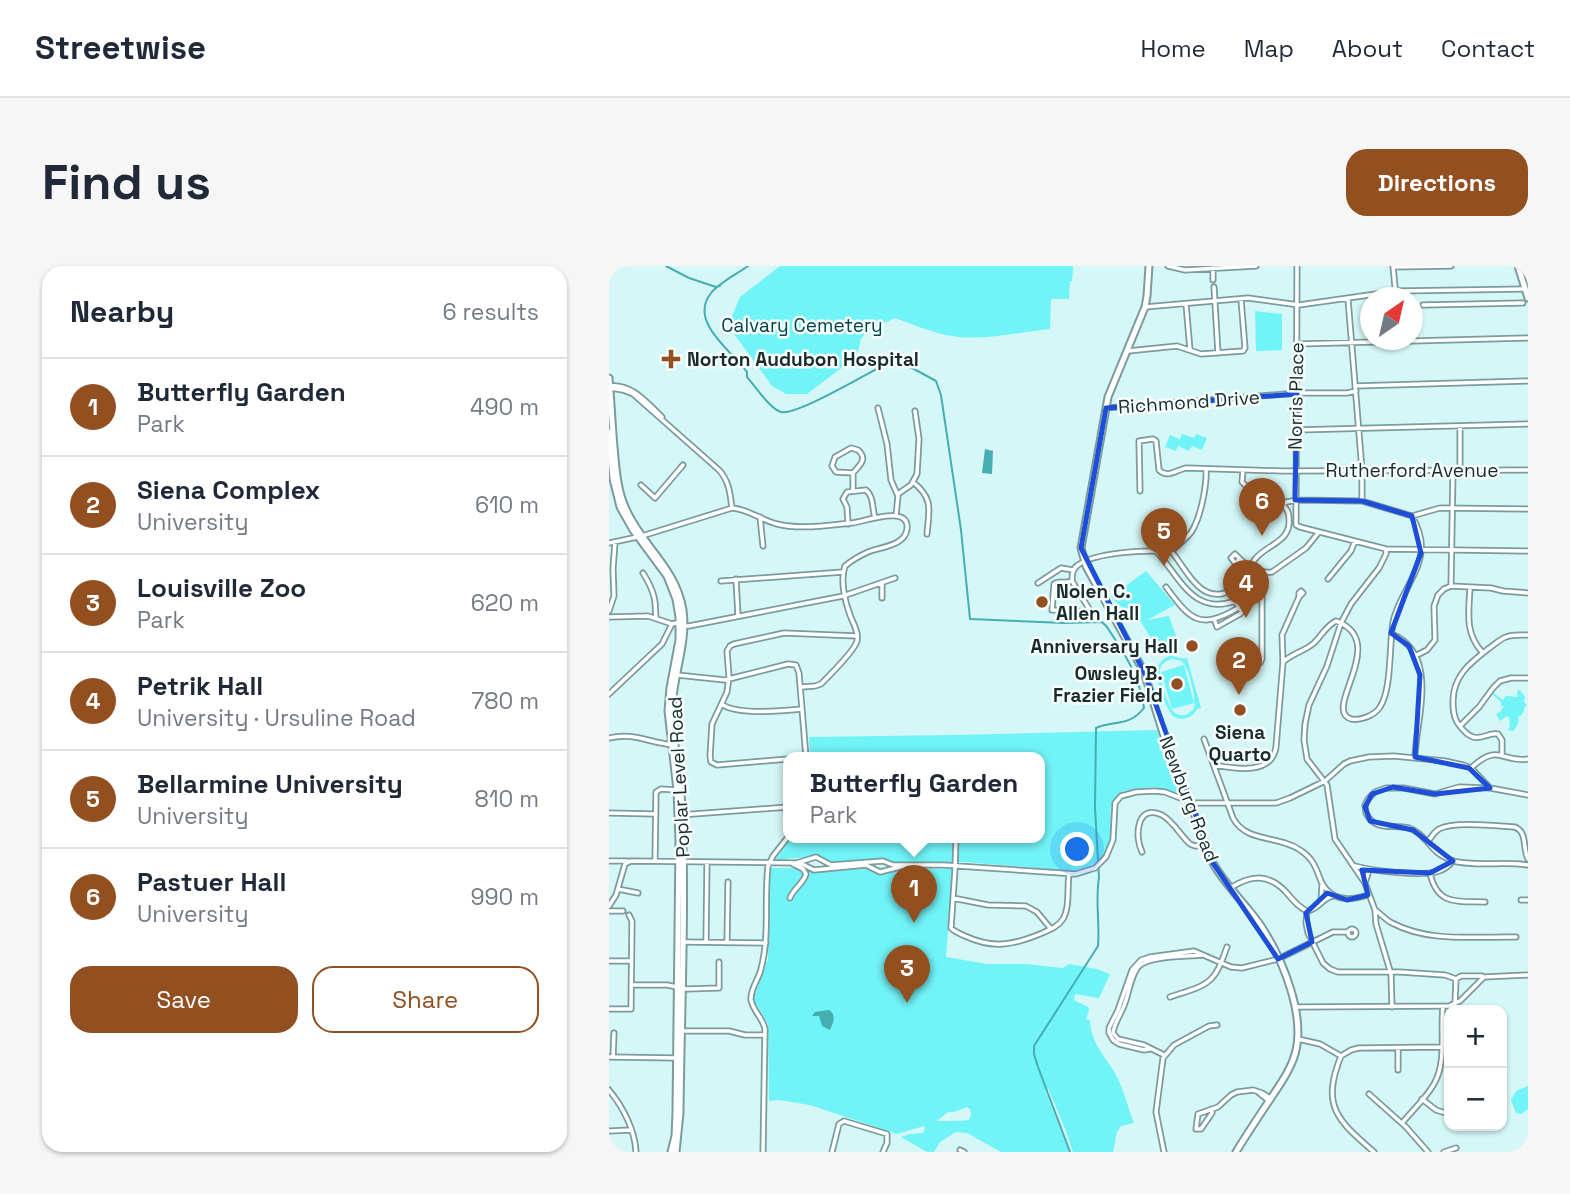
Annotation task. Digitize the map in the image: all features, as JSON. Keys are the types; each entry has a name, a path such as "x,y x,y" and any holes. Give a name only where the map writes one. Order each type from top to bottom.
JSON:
{"main road":[{"name":"Newburg Road","path":"1149,266 1145,307 1109,392 1081,545 1084,562 1144,672 1163,733 1205,845 1218,872 1261,926 1287,979 1295,1007 1298,1039 1296,1053 1270,1100 1235,1152"},
{"path":"1518,266 1526,296"},
{"name":"Poplar Level Road","path":"609,378 620,493 640,536"},
{"name":"Poplar Level Road","path":"609,432 613,494 671,585 682,626 668,711 681,783 678,1113 674,1152"},
{"name":"Poplar Level Road","path":"674,745 680,815"}],"street":[{"path":"1168,266 1181,270 1256,266"},
{"name":"Norris Place","path":"1297,266 1295,522 1296,525 1319,532"},
{"path":"1394,287 1393,266 1451,266"},
{"path":"1213,267 1213,281"},
{"path":"1214,287 1218,353"},
{"path":"1423,295 1526,296"},
{"path":"1423,305 1526,296"},
{"path":"1145,307 1241,299 1261,299 1297,305 1360,298"},
{"path":"1126,351 1178,346 1201,354 1244,350 1241,299"},
{"path":"1348,299 1362,470 1362,501"},
{"path":"1186,304 1190,350"},
{"path":"1423,340 1528,338"},
{"path":"1297,344 1360,343"},
{"name":"Richmond Drive","path":"1106,408 1297,394 1347,393 1356,388 1528,381"},
{"path":"609,387 633,394 722,473 729,488 732,508"},
{"path":"879,408 891,480 898,494 896,516"},
{"path":"898,494 913,482 918,470 919,446 915,411"},
{"path":"1296,430 1528,424"},
{"path":"1460,426 1460,470"},
{"name":"Rutherford Avenue","path":"1140,491 1139,440 1153,439 1156,441 1158,467 1162,473 1170,474 1184,469 1528,470"},
{"path":"853,473 837,472 832,466 835,457 851,448 858,450 863,457 860,467 853,473 853,491"},
{"path":"641,485 655,498 683,465"},
{"path":"1072,581 1054,584 1052,610 1091,612 1072,581 1073,570 1078,565 1117,554 1169,549 1188,537 1196,522 1206,485 1206,469"},
{"path":"1169,549 1196,583 1210,594 1223,593 1234,588 1261,553 1277,543 1290,527 1289,513 1281,497 1256,496 1242,482 1243,470"},
{"path":"1451,586 1453,470"},
{"path":"913,482 923,489 929,503 927,534"},
{"path":"848,523 847,507 843,499 847,492 866,489 872,499 874,518"},
{"path":"1283,505 1295,500 1362,501 1412,516 1440,508 1528,509"},
{"path":"609,543 732,508 790,526 810,527 902,517 907,530 903,537 845,566 845,595 857,636 854,647 821,684 801,687"},
{"path":"1283,662 1294,653 1310,646 1331,624 1336,621 1341,623 1353,635 1358,650 1356,669 1343,704 1346,715 1351,719 1364,718 1381,705 1387,683 1397,607 1417,567 1422,550 1419,532 1412,516"},
{"path":"760,517 763,546"},
{"path":"1240,559 1249,568 1264,572 1274,570 1306,548 1319,532 1386,549 1528,551"},
{"path":"1328,579 1349,554 1355,541"},
{"path":"615,542 614,596 610,611 616,617"},
{"path":"1386,549 1387,554 1379,568 1351,604 1341,623 1330,657 1309,705 1304,745 1309,762 1325,781 1330,796 1335,839 1365,883 1375,910 1376,924 1391,971 1392,1007"},
{"path":"1155,550 1196,598 1216,606 1235,601 1240,609"},
{"path":"1038,583 1061,568 1073,570"},
{"path":"721,581 843,572"},
{"path":"1260,663 1264,572"},
{"path":"643,573 653,592 657,618"},
{"path":"609,617 650,617 682,626 845,595 895,578"},
{"path":"736,579 738,617"},
{"path":"882,583 882,598"},
{"path":"1415,656 1433,644 1436,635 1433,613 1436,599 1442,590 1451,586 1491,587 1503,592 1528,593"},
{"path":"1166,587 1185,612 1198,619 1214,619 1240,609"},
{"path":"1214,619 1217,627 1263,587"},
{"path":"1470,587 1470,632 1483,653"},
{"path":"1215,765 1252,768 1266,764 1273,758 1283,662 1283,630 1299,597"},
{"path":"650,617 655,613"},
{"path":"609,694 662,644 672,624"},
{"path":"783,759 726,765 713,764 710,758 712,724 727,692 729,647 784,633 857,636"},
{"path":"1392,634 1406,642 1415,656 1420,675 1422,695 1415,737 1415,757"},
{"path":"1502,755 1502,738 1499,734 1475,738 1460,726 1453,709 1454,686 1462,672 1507,636 1528,635"},
{"path":"1283,645 1294,653"},
{"path":"675,675 728,680 796,665 799,668 806,752"},
{"path":"1460,726 1500,681 1528,678"},
{"path":"723,705 733,709 764,711 802,709"},
{"path":"609,738 633,736 674,745"},
{"path":"1204,739 1236,823 1253,835 1287,843 1303,851 1313,862 1322,883 1335,896"},
{"path":"1471,768 1492,755 1528,759"},
{"path":"793,864 820,857 831,865 883,861 893,865 955,866 1069,874 1090,870 1103,861 1113,840 1114,807 1119,797 1154,791 1201,803 1281,802 1325,781 1344,764 1375,756 1415,757 1471,768 1490,788"},
{"path":"1528,795 1490,788 1459,787 1435,794 1389,787 1377,791 1365,805 1366,813 1373,823 1411,829 1439,854 1453,861 1528,865"},
{"path":"655,861 656,793 657,790 677,790"},
{"path":"680,815 783,807"},
{"path":"609,813 656,814"},
{"path":"1142,852 1138,825 1144,817 1151,814 1164,816 1190,844 1205,845"},
{"path":"1428,842 1436,831 1448,826 1515,827 1525,834 1528,859"},
{"path":"764,1152 765,1035 763,1021 751,998 760,973 766,943 768,863 783,843"},
{"path":"956,843 951,926 952,930 975,941 993,945 1021,941 1058,925 1065,915 1069,874"},
{"path":"1517,864 1526,854"},
{"path":"810,868 812,858"},
{"path":"609,861 801,864 817,870 863,865 880,872 908,864"},
{"path":"883,861 884,872"},
{"path":"1355,866 1369,870 1430,873 1443,869 1453,861"},
{"path":"623,911 609,908 624,866 629,862"},
{"path":"706,942 707,862"},
{"path":"790,898 806,874 803,869 793,864"},
{"path":"1365,883 1369,870"},
{"path":"1430,873 1436,891 1444,897 1459,901 1485,902"},
{"path":"1230,888 1247,879 1265,879 1278,885 1297,905 1307,911 1315,909 1327,897 1350,900 1368,895"},
{"path":"727,943 728,882"},
{"path":"1321,903 1322,883"},
{"path":"618,889 638,893"},
{"path":"953,898 988,905 1029,907 1041,916 1051,929"},
{"path":"1521,900 1528,900"},
{"path":"1375,910 1402,928 1428,935 1516,937"},
{"path":"1307,911 1306,927 1323,963 1338,972 1391,971 1445,975 1457,979 1461,976 1528,975"},
{"path":"609,1009 631,1009 632,921 629,915"},
{"path":"1164,1055 1150,1049 1116,1043 1109,1033 1132,970 1145,957 1199,952 1235,968 1243,968 1278,959 1333,932 1348,932"},
{"path":"680,942 766,943"},
{"path":"1170,997 1206,983 1214,977 1227,947"},
{"path":"609,961 631,961"},
{"path":"631,985 719,988 719,962"},
{"path":"1295,1007 1443,1006 1460,1001 1485,976"},
{"path":"1455,1004 1457,979"},
{"path":"1402,1123 1423,1099 1437,1077 1441,1060 1443,1006"},
{"path":"1164,1152 1156,1112 1160,1068 1164,1055 1174,1045 1209,1026 1217,1025"},
{"path":"679,1031 729,1031 745,1035 765,1035"},
{"path":"614,1033 611,1058 679,1057"},
{"path":"1298,1039 1320,1044 1341,1056"},
{"path":"1374,1152 1350,1130 1334,1107 1332,1084 1341,1056 1359,1048 1441,1047"},
{"path":"1398,1048 1398,1070"},
{"path":"1212,1109 1201,1129 1197,1129 1198,1114 1212,1109 1218,1107 1234,1093 1251,1089 1270,1100"},
{"path":"609,1090 632,1130 636,1152"},
{"path":"1369,1094 1402,1123 1428,1152"},
{"path":"609,1099 616,1098"},
{"path":"1423,1099 1436,1110 1444,1112"},
{"path":"832,1152 838,1125 844,1121 887,1134 883,1152"},
{"path":"609,1131 632,1130"},
{"path":"1444,1152 1456,1148"}],"highlighted area":[{"path":"1297,394 1295,500 1362,501 1412,516 1421,553 1391,633 1409,646 1420,675 1415,757 1469,768 1490,788 1435,794 1393,787 1372,794 1365,807 1370,821 1413,830 1453,861 1430,873 1362,870 1368,895 1347,900 1327,893 1306,913 1312,942 1278,959 1213,863 1144,672 1081,548 1106,408"}],"green space":[{"name":"Calvary Cemetery","path":"780,266 1073,266 1069,299 1051,299 1050,329 988,337 964,337 938,333 895,318 868,330 861,339 857,356 807,394 786,394 772,386 734,334 732,316 740,297"},
{"path":"1255,311 1282,314 1282,350 1256,351"},
{"path":"1182,434 1194,438 1196,434 1207,438 1202,450 1192,446 1189,451 1178,446 1176,451 1165,447 1170,435 1180,439"},
{"path":"1146,571 1175,605 1147,620 1169,616 1178,642 1154,643 1141,622 1111,597"},
{"path":"1167,657 1187,658 1201,708 1187,718 1174,717 1162,694 1157,669","holes":["1172,659 1183,663 1192,685 1194,709 1186,715 1178,715 1173,710 1161,680 1161,666"]},
{"path":"1184,665 1194,703 1172,709 1161,672"},
{"path":"1520,690 1527,705 1521,716 1518,716 1516,728 1513,731 1508,730 1509,717 1500,721 1496,714 1504,706 1501,706 1501,702 1491,693 1503,700 1506,696 1518,697 1517,691"},
{"path":"1157,730 1180,792 1153,787 1123,791 1111,807 1111,836 1106,852 1089,866 1071,871 964,862 830,862 816,855 775,860 788,843 1045,843 1045,752 810,752 809,737"},
{"path":"769,868 953,869 946,957 987,964 1063,968 1069,964 1110,974 1099,998 1075,994 1074,1000 1088,1007 1086,1019 1090,1020 1096,1043 1119,1081 1134,1123 1121,1126 1113,1152 1073,1152 1048,1088 1045,1090 1069,1152 1001,1152 967,1133 956,1132 940,1142 934,1152 927,1152 901,1137 923,1133 924,1126 897,1134 810,1105 769,1101 768,1024 753,999 768,959","holes":["967,1107 970,1109 969,1120 937,1121 948,1112"]},
{"path":"1528,1086 1528,1109 1521,1114 1516,1113 1511,1100 1516,1091"}],"shaded area":[{"path":"985,449 993,451 992,474 982,473"},
{"path":"829,1010 834,1017 830,1030 822,1026 819,1016 812,1016 815,1012"}],"waterway":[{"path":"666,266 689,278 720,286"},
{"path":"748,266 711,293 705,304 705,315 715,336 777,410 789,411 816,401 895,361 936,381 941,395 961,530 970,619 1102,622 1125,656 1139,685 1144,708 1127,721 1096,728 1098,946 1034,1046 1038,1067 1070,1152"}],"place":[{"name":"Norton Audubon Hospital","path":"671,359"},
{"name":"Pastuer Hall","path":"1262,536"},
{"name":"Bellarmine University","path":"1164,566"},
{"name":"Nolen C. Allen Hall","path":"1042,602"},
{"name":"Petrik Hall","path":"1246,618"},
{"name":"Anniversary Hall","path":"1192,646"},
{"name":"Owsley B. Frazier Field","path":"1177,684"},
{"name":"Siena Complex","path":"1239,695"},
{"name":"Siena Quarto","path":"1240,710"},
{"name":"Butterfly Garden","path":"914,923"},
{"name":"Louisville Zoo","path":"907,1003"}]}
